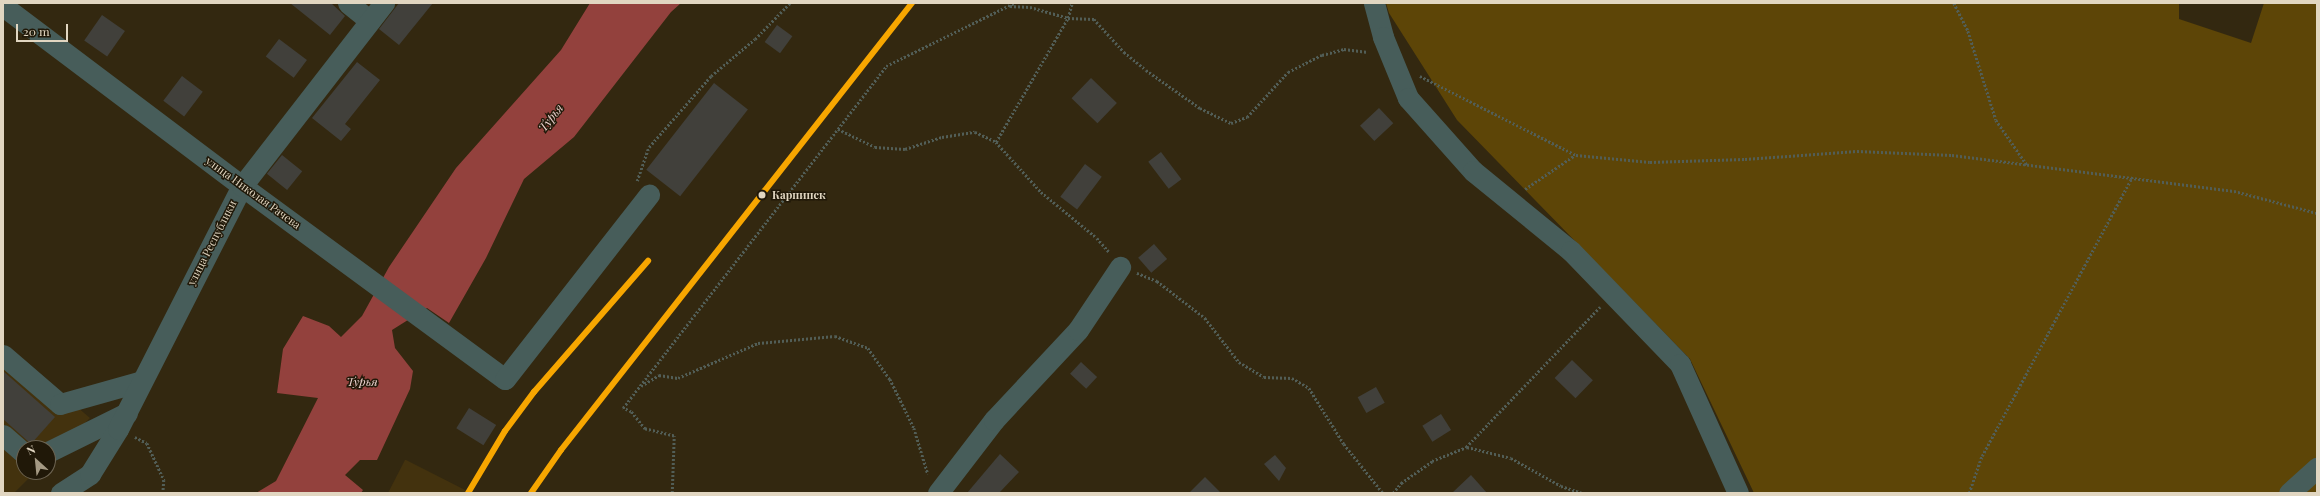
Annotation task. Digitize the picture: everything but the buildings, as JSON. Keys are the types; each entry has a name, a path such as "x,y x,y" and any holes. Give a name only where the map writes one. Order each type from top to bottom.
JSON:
{"street":[{"path":"348,3 370,21"},
{"name":"улица Республики","path":"61,493 90,474 123,421 242,186 384,3"},
{"path":"1374,3 1393,61 1408,98 1472,171 1571,250 1680,364 1738,493"},
{"name":"улица Николая Рачева","path":"3,6 242,186 373,280 505,379 649,196"},
{"path":"934,487 1078,330 1120,267"},
{"path":"3,354 60,404 142,381"},
{"path":"56,449 123,421"},
{"path":"3,435 16,446"},
{"path":"2289,493 2317,468"}],"path":[{"path":"649,196 635,180 649,147 711,76 755,39 790,3"},
{"path":"672,493 674,436 645,429 631,412 623,408 886,66 1014,3"},
{"path":"996,142 1068,18 1072,3"},
{"path":"1954,3 1968,31 1996,120 2027,165"},
{"path":"1010,6 1030,7 1068,18 1094,19 1124,52 1146,70 1200,108 1231,123 1246,117 1288,72 1322,54 1344,49 1361,50 1393,61"},
{"path":"1418,75 1576,155 1650,162 1745,159 1857,151 1952,155 2234,191 2317,213"},
{"path":"838,130 875,147 905,149 942,137 976,132 996,142 1041,192 1097,238 1120,267 1157,281 1205,318 1240,362 1264,377 1292,378 1309,388 1344,444 1383,493"},
{"path":"1508,200 1576,155"},
{"path":"1969,493 1982,456 2132,177"},
{"path":"1393,493 1401,483 1432,461 1466,447 1612,294"},
{"path":"638,387 659,375 678,378 758,343 835,336 868,348 890,379 914,428 934,487"},
{"path":"123,421 147,444 164,480 163,493"},
{"path":"1466,447 1511,458 1560,486 1583,493"}],"shaded area":[{"path":"1386,3 2179,3 2179,19 2251,43 2264,3 2317,3 2317,493 1754,493 1690,359 1457,120 1389,13"},
{"path":"3,344 90,418 56,451 56,440 16,440 16,480 27,480 14,493 3,493"},
{"path":"406,460 471,493 388,493"}],"water":[{"name":"Турья","path":"590,3 681,3 671,12 574,137 524,179 486,258 449,323 427,308 392,330 395,348 413,371 410,389 377,460 360,460 345,475 363,490 361,493 256,493 276,481 318,398 277,393 283,349 303,316 329,326 341,337 362,316 389,267 456,168 561,50"}],"transit line":[{"path":"531,493 561,450 912,3"},
{"path":"468,493 505,431 534,392 648,261"}],"place":[{"name":"Карпинск","path":"762,195"}]}
